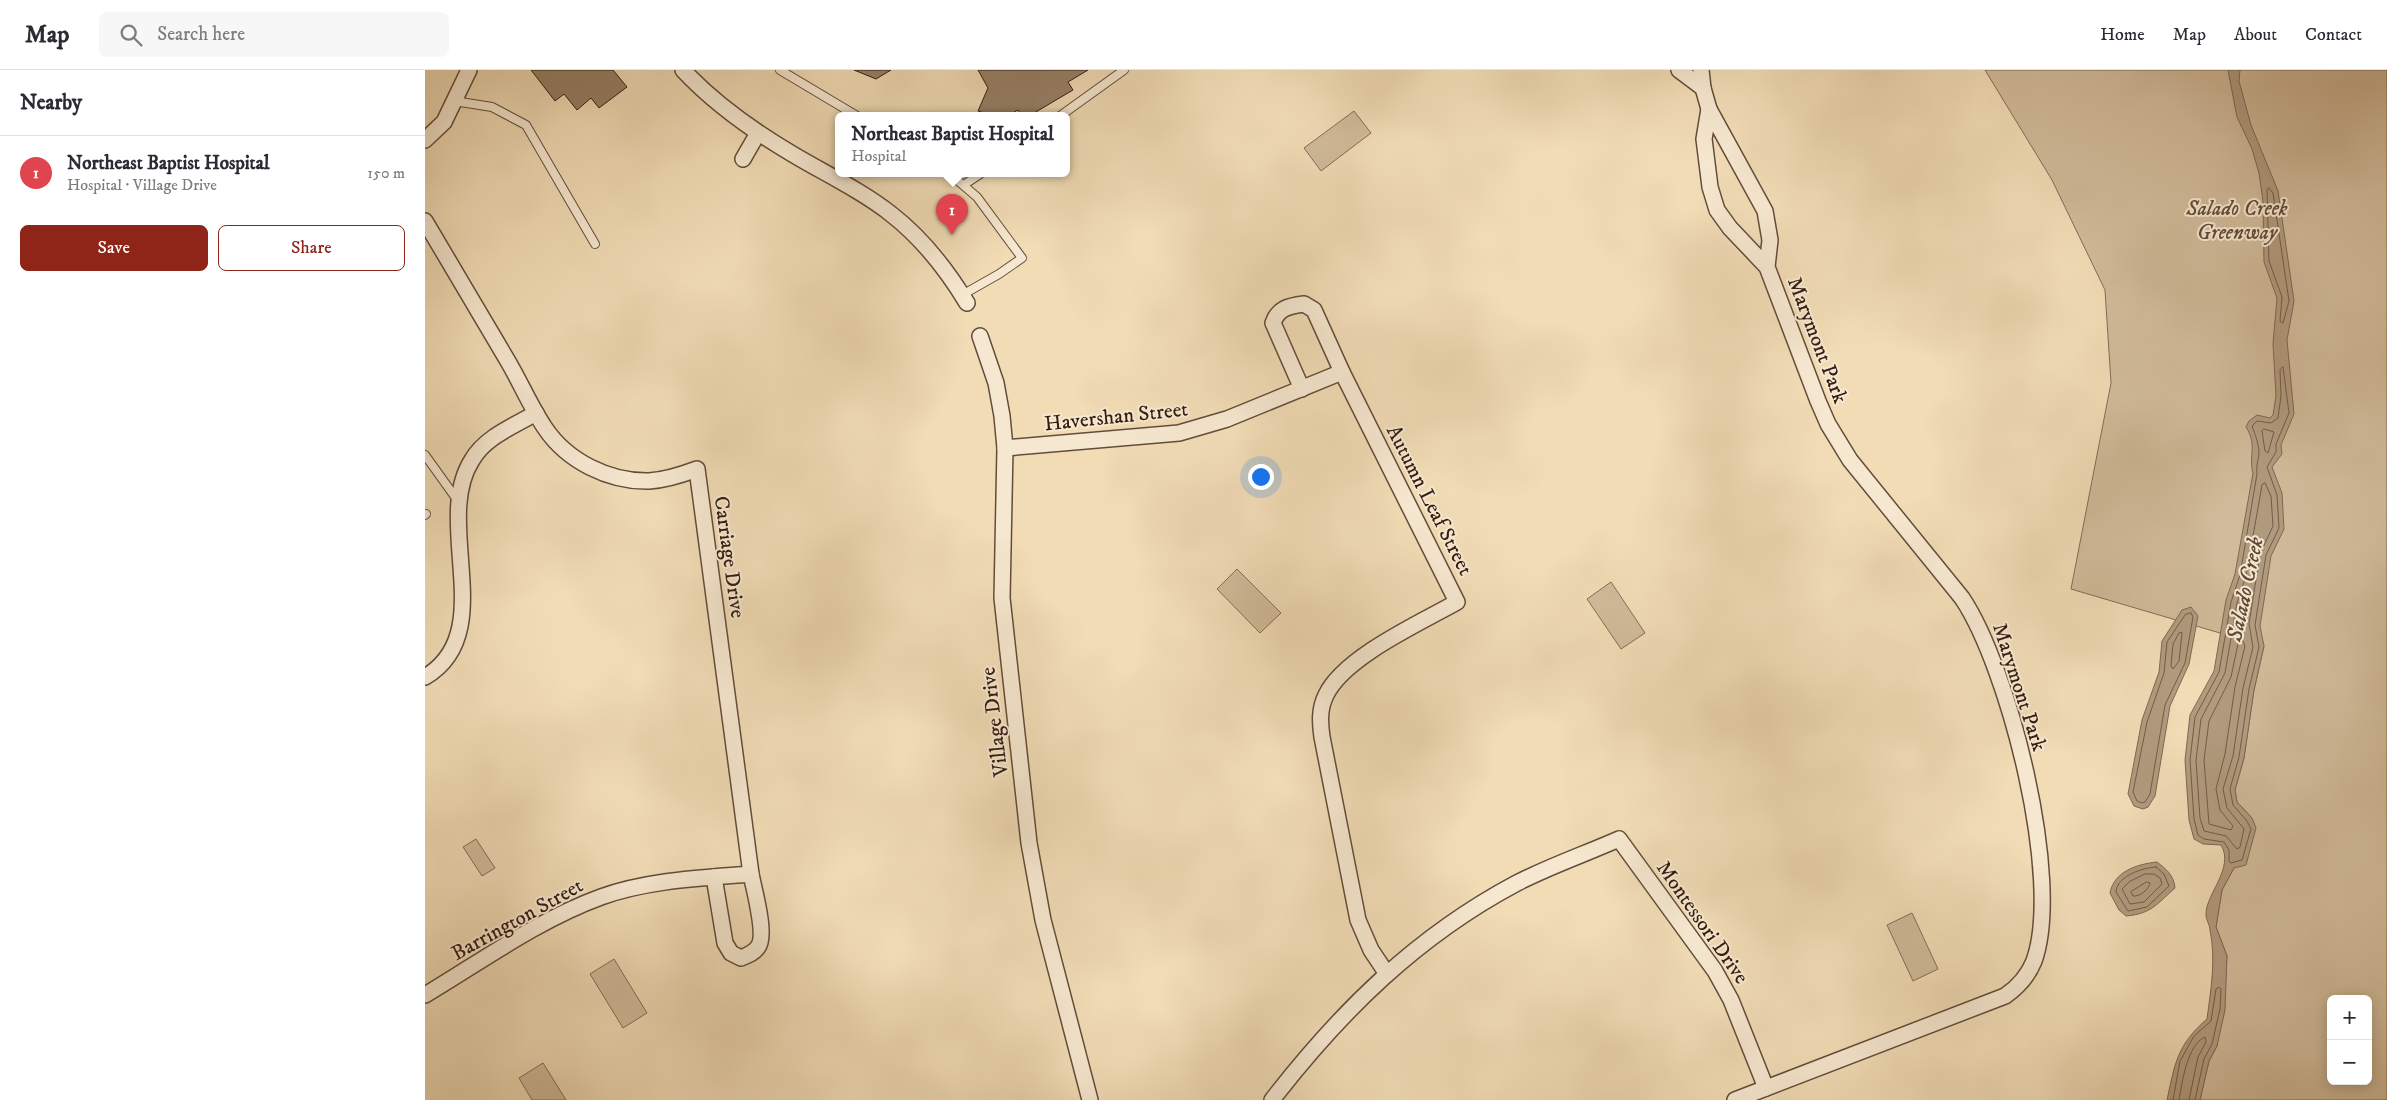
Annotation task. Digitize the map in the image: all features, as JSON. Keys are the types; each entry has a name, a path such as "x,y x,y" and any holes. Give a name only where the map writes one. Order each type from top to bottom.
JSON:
{"street":[{"path":"425,140 444,122 469,70"},
{"path":"683,70 706,94 758,133 843,183 891,214 927,248 951,277 965,299"},
{"path":"1679,70 1703,88"},
{"name":"Marymont Park","path":"1701,70 1703,88 1709,109 1765,211 1770,240 1767,267"},
{"name":"Marymont Park","path":"1709,109 1704,139 1710,187 1717,210 1730,228 1767,267 1828,424 1850,460 1961,598 1986,640 2022,759 2035,815 2041,872 2041,925 2033,963 2024,980 2005,996 1990,1004 1735,1100"},
{"path":"743,159 758,133"},
{"name":"Carriage Drive","path":"425,221 517,376 545,429 571,456 607,475 629,480 649,481 671,478 697,470 751,874 762,934 759,946 750,954 741,958 731,953 725,943 714,877"},
{"name":"Autumn Leaf Street","path":"1302,389 1273,322 1276,313 1282,309 1304,304 1314,310 1342,372 1457,602 1353,664 1333,684 1321,708 1322,737 1358,920 1371,950 1387,974"},
{"name":"Village Drive","path":"980,336 996,383 1002,416 1005,448 1002,598 1029,843 1043,920 1090,1100"},
{"name":"Havershan Street","path":"1005,448 1179,433 1211,424 1342,372"},
{"path":"425,677 445,660 459,636 461,606 459,503 463,477 471,460 483,446 536,413"},
{"name":"Montessori Drive","path":"1387,974 1411,951 1509,888 1619,839 1715,971 1731,1000 1766,1088"},
{"name":"Barrington Street","path":"425,995 572,909 603,897 635,888 751,874"},
{"path":"1272,1100 1327,1032 1353,1004 1387,974"}],"lane":[{"path":"780,70 850,112"},
{"path":"1066,112 1124,70"},
{"path":"454,102 492,107 527,125 595,244"},
{"path":"955,177 965,184 994,219 1022,258 965,299"},
{"path":"965,184 976,177"},
{"path":"425,455 459,503"}],"green space":[{"name":"Salado Creek Greenway","path":"1985,70 2387,70 2387,1100 2200,1100 2209,1061 2217,1046 2227,956 2216,927 2222,890 2234,868 2252,818 2237,802 2235,790 2244,758 2254,690 2264,646 2071,589 2111,383 2105,290 2052,180"},
{"path":"1354,111 1371,133 1321,171 1304,148"},
{"path":"1237,569 1281,613 1260,633 1217,589"},
{"path":"1611,582 1645,633 1621,649 1587,599"},
{"path":"476,839 495,868 482,876 463,847"},
{"path":"1912,913 1938,969 1913,981 1887,925"},
{"path":"614,959 647,1013 623,1028 590,974"},
{"path":"543,1063 566,1100 532,1100 519,1078"}],"water":[{"name":"Salado Creek","path":"2228,70 2240,70 2239,81 2251,125 2278,191 2294,301 2287,340 2294,414 2281,445 2282,454 2272,467 2282,493 2284,529 2271,556 2260,626 2264,646 2254,690 2244,758 2235,790 2237,802 2252,818 2256,828 2246,865 2234,868 2222,890 2216,927 2227,956 2225,1010 2217,1046 2209,1061 2200,1100 2167,1100 2172,1075 2183,1046 2207,1019 2213,952 2210,928 2206,915 2207,907 2224,863 2221,845 2203,844 2194,839 2189,820 2185,760 2190,715 2214,671 2226,600 2235,574 2253,473 2251,461 2252,445 2250,434 2246,427 2249,421 2257,415 2270,418 2273,415 2276,396 2273,344 2277,298 2264,262 2263,201 2259,173 2252,149 2237,117"},
{"path":"2191,607 2198,616 2189,664 2170,706 2155,796 2148,807 2143,809 2134,806 2128,794 2142,720 2159,672 2162,641 2182,610"},
{"path":"2157,862 2171,876 2175,888 2148,910 2126,916 2119,910 2110,893 2112,885 2116,879 2128,870"}],"building":[{"path":"531,70 613,70 627,87 599,108 591,98 577,110 564,94 555,101"},
{"path":"854,70 891,70 876,79"},
{"path":"978,70 1088,70 1068,82 1073,90 1036,112 1019,112 1018,110 1014,112 978,111 988,88"}],"place":[{"name":"Northeast Baptist Hospital","path":"952,235"}]}
